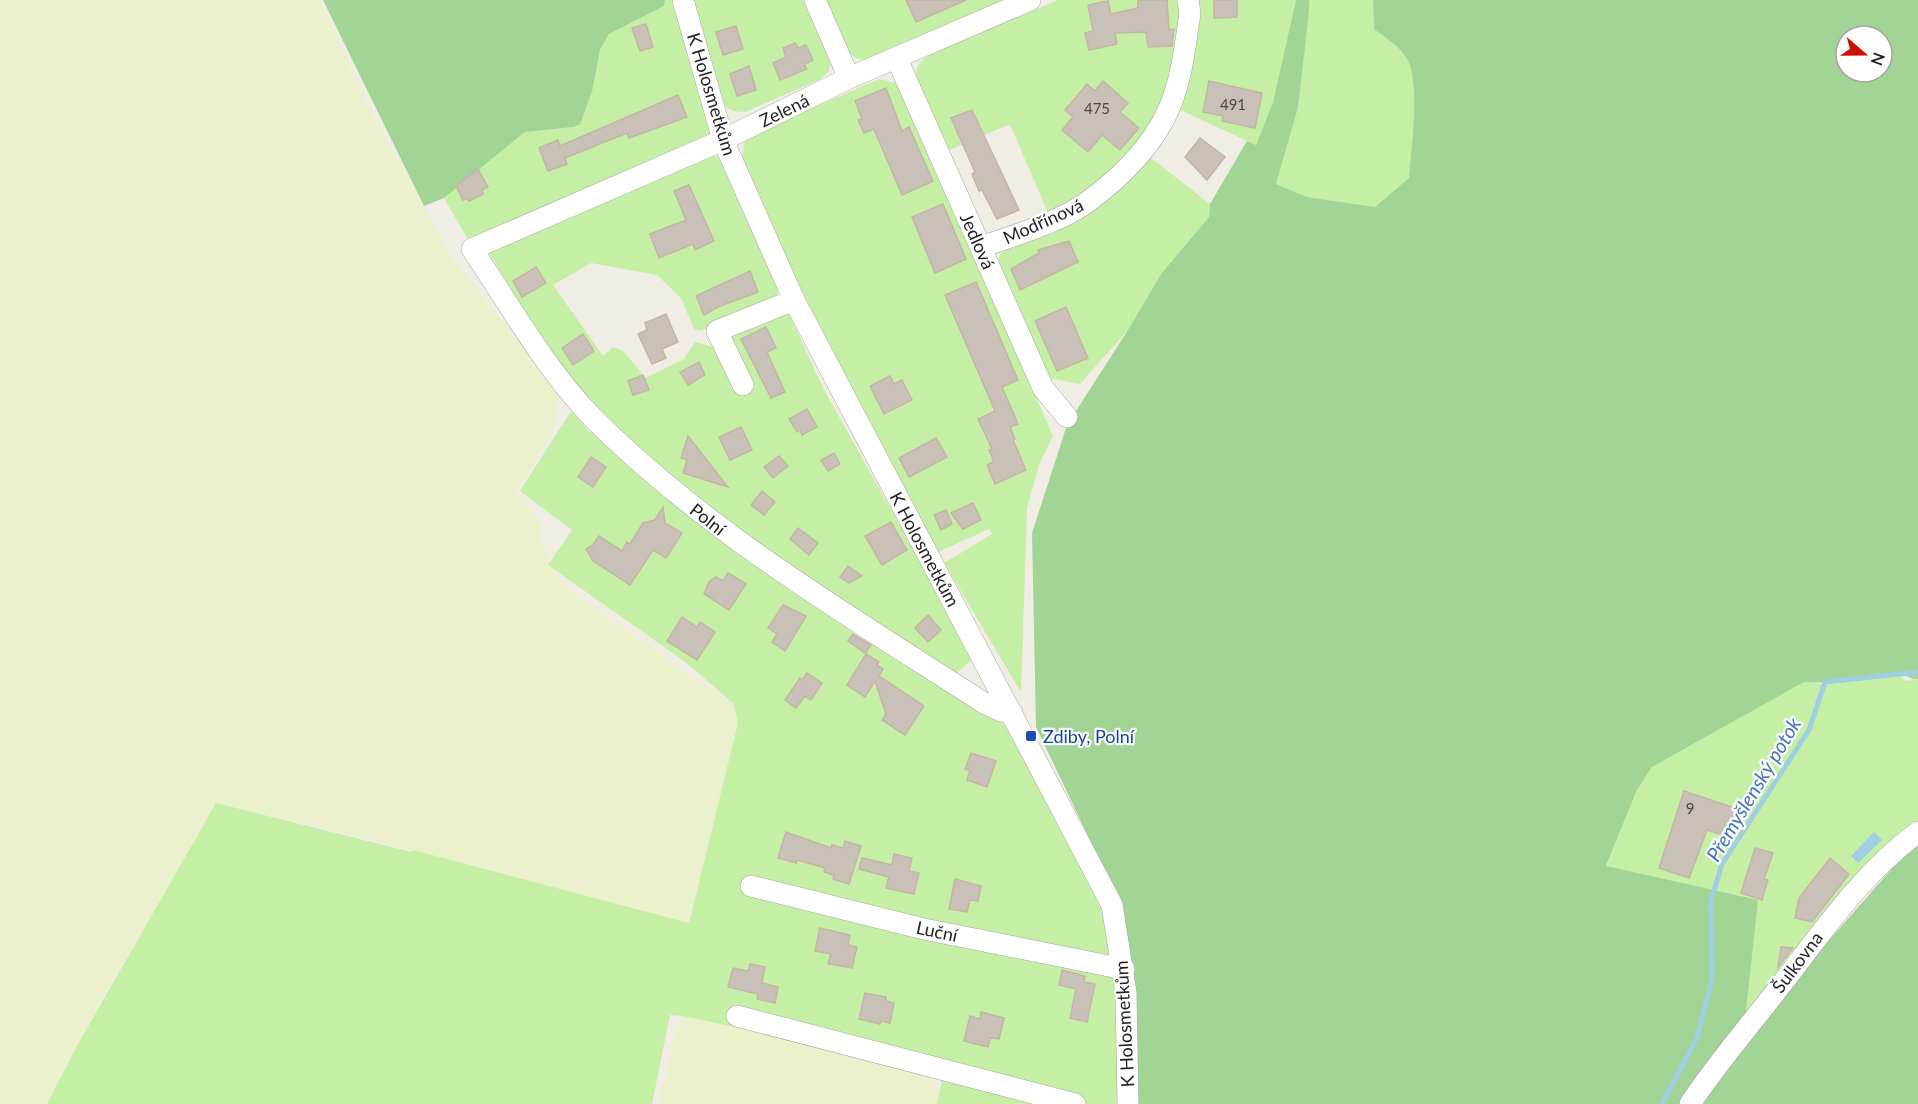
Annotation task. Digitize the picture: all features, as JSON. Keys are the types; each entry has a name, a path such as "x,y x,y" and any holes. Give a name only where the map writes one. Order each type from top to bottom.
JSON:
{"street":[{"name":"K Holosmetkům","path":"683,0 723,140 794,300 1112,905 1124,969 1128,1104"},
{"path":"815,0 849,78"},
{"name":"Zelená","path":"472,249 723,140 849,78 1030,0"},
{"name":"Modřínová","path":"981,248 1029,230 1085,204 1133,162 1162,121 1176,92 1188,23 1188,0"},
{"name":"Jedlová","path":"897,59 1043,388 1067,417"},
{"name":"Polní","path":"472,249 559,376 592,417 696,511 773,567 984,703 1001,711 1012,713"},
{"path":"743,385 717,331 794,300"},
{"name":"Šulkovna","path":"1690,1104 1712,1071 1828,921 1899,847 1918,832"},
{"name":"Luční","path":"751,886 924,929 1124,969"},
{"path":"737,1016 1075,1104"}],"green space":[{"path":"0,0 320,0 369,107 454,261 555,386 559,403 551,436 516,492 541,522 544,549 554,574 582,599 733,704 738,723 689,924 373,840 215,803 175,878 103,995 47,1104 0,1104"},
{"path":"323,0 665,0 664,6 609,34 600,50 592,92 580,124 573,127 525,132 444,198 424,206"},
{"path":"665,0 678,0 712,137 469,241 444,198 525,132 573,127 592,92 600,50 609,34 664,6"},
{"path":"691,0 803,0 830,62 829,71 821,79 745,112 730,109 718,99"},
{"path":"826,0 1005,0 863,60 855,58 849,52"},
{"path":"1058,0 1181,0 1178,52 1161,106 1133,151 1094,187 1048,213 1010,124 945,152 915,78 920,63 929,55"},
{"path":"1195,0 1296,0 1273,102 1256,145 1176,108"},
{"path":"1296,0 1309,0 1309,11 1298,108 1276,184 1307,197 1375,207 1409,178 1414,86 1412,72 1405,56 1374,29 1373,0 1918,0 1918,679 1896,673 1839,681 1804,682 1652,767 1636,792 1606,866 1758,900 1745,1020 1696,1092 1918,839 1918,1104 1137,1104 1130,949 1119,901 1036,727 1032,533 1067,425 1161,274 1209,217 1210,204 1247,141 1256,145 1273,102"},
{"path":"1309,0 1373,0 1374,29 1401,51 1412,72 1414,118 1409,179 1375,207 1307,197 1276,184 1298,108"},
{"path":"879,79 898,84 903,91 1053,436 1039,465 1027,508 1021,692 944,563 992,534 989,529 938,552 837,362 778,242 742,159 745,142 756,133"},
{"path":"712,154 718,157 778,289 776,299 700,331 694,329 681,298 657,275 591,263 553,285 603,356 613,347 623,351 646,378 684,359 695,342 721,349 726,336 785,305 823,388 974,658 956,674 760,548 697,501 585,399 520,304 485,245"},
{"path":"1147,155 1210,204 1209,217 1161,274 1128,330 1080,384 1043,377 997,266 1000,254"},
{"path":"571,411 588,430 619,456 856,628 848,642 865,653 874,640 1005,725 1108,918 1117,956 1120,1104 937,1104 944,1071 670,1015 652,1104 47,1104 78,1044 216,803 411,852 413,850 689,923 738,723 733,703 684,661 548,565 572,530 520,491"},
{"path":"1899,672 1905,681 1918,679 1918,824 1745,1020 1606,867 1636,792 1652,767 1804,682 1823,684"},
{"path":"682,1016 918,1064 929,1070 939,1094 937,1104 659,1104 668,1061"}],"water":[{"path":"1874,832 1882,840 1858,863 1851,856"}],"building":[{"path":"906,0 966,0 916,22"},
{"path":"1138,0 1167,0 1169,30 1174,29 1172,46 1148,47 1146,32 1115,33 1117,44 1089,50 1085,33 1093,31 1088,5 1108,1 1111,14 1138,8"},
{"path":"1214,0 1237,0 1237,17 1214,18"},
{"path":"646,24 653,47 640,51 632,28"},
{"path":"736,26 743,49 723,55 716,32"},
{"path":"795,43 798,48 806,45 813,60 804,64 807,69 780,80 773,63 786,57 783,48"},
{"path":"749,66 756,90 737,96 730,74"},
{"path":"1103,81 1128,103 1120,112 1139,128 1120,150 1102,135 1088,152 1062,130 1073,117 1065,110 1087,84 1095,91"},
{"path":"1209,81 1262,93 1255,128 1222,121 1223,116 1203,112"},
{"path":"886,88 902,131 909,127 933,181 902,195 874,129 864,133 858,120 862,119 855,101"},
{"path":"678,95 687,117 629,138 627,133 565,158 567,164 548,171 539,148 558,140 560,146"},
{"path":"972,110 1019,210 997,219 982,190 979,191 972,174 975,172 951,118"},
{"path":"1200,138 1225,157 1207,180 1185,157"},
{"path":"478,169 488,187 482,190 483,194 469,201 467,198 463,200 456,186"},
{"path":"689,185 714,241 695,250 693,244 659,258 650,234 686,220 674,191"},
{"path":"943,204 966,259 935,273 912,217"},
{"path":"1069,241 1078,262 1020,290 1011,269 1039,253 1038,250"},
{"path":"536,267 546,283 522,297 513,281"},
{"path":"750,271 758,292 718,307 704,315 696,296"},
{"path":"976,282 1018,380 1002,387 1018,424 1010,427 1026,470 995,484 987,465 994,462 989,450 992,449 978,419 995,411 945,295"},
{"path":"1066,307 1088,358 1057,371 1035,321"},
{"path":"666,314 678,342 662,349 666,358 652,364 638,334 647,330 645,323"},
{"path":"766,327 776,348 767,352 785,392 771,398 741,339"},
{"path":"583,334 594,351 573,365 562,348"},
{"path":"699,362 705,375 688,385 680,372"},
{"path":"643,375 649,390 633,395 628,381"},
{"path":"890,376 894,384 902,380 912,400 884,414 870,386"},
{"path":"807,409 817,427 802,435 800,430 797,432 789,419"},
{"path":"741,427 752,450 730,460 719,437"},
{"path":"688,436 728,487 683,473 687,460 681,458"},
{"path":"936,438 947,457 909,477 899,458"},
{"path":"834,453 840,464 828,471 821,460"},
{"path":"779,456 788,466 773,478 764,467"},
{"path":"591,457 606,467 593,487 578,477"},
{"path":"762,491 775,502 764,515 751,505"},
{"path":"973,503 981,520 963,529 951,513"},
{"path":"663,507 665,523 682,533 666,558 653,550 630,585 593,561 586,549 593,545 599,536 622,551 627,542 630,544 643,523 655,520"},
{"path":"946,510 952,524 941,530 934,515"},
{"path":"891,522 907,550 882,565 865,536"},
{"path":"798,528 818,543 809,555 790,539"},
{"path":"848,566 862,576 849,583 840,577"},
{"path":"728,573 746,584 729,610 704,594 709,582 716,577 723,581"},
{"path":"783,605 806,616 785,651 772,642 777,634 768,628"},
{"path":"928,615 941,630 928,642 915,628"},
{"path":"682,617 697,627 700,622 715,632 697,660 667,641"},
{"path":"853,634 871,645 865,653 848,641"},
{"path":"866,654 879,662 877,665 883,669 879,676 924,706 905,735 882,720 886,714 875,681 865,697 847,685"},
{"path":"807,673 822,683 811,700 805,696 796,708 785,700 800,678 802,680"},
{"path":"971,753 996,761 987,787 967,780 970,771 965,769"},
{"path":"1684,791 1738,809 1729,837 1707,830 1689,878 1659,868"},
{"path":"786,832 831,848 832,845 843,848 845,841 861,846 849,884 833,879 834,875 824,872 825,868 797,860 796,863 778,858"},
{"path":"1755,848 1773,853 1764,879 1768,880 1762,900 1741,893"},
{"path":"894,854 912,858 909,871 919,873 914,894 886,888 889,877 859,869 862,858 892,865"},
{"path":"1830,858 1849,874 1812,922 1795,918 1799,898"},
{"path":"955,879 981,886 978,901 970,900 967,912 949,909"},
{"path":"820,928 850,935 848,945 857,947 852,968 828,964 831,954 815,951"},
{"path":"1781,947 1793,948 1778,967"},
{"path":"750,964 765,967 762,983 778,987 775,1003 757,999 758,994 728,987 733,968 748,971"},
{"path":"1062,970 1085,976 1084,982 1095,984 1087,1022 1070,1018 1076,989 1059,985"},
{"path":"865,993 886,997 886,1001 894,1003 890,1023 881,1021 880,1024 859,1019"},
{"path":"981,1012 1004,1018 999,1039 990,1038 988,1047 964,1041 970,1016 980,1019"}],"waterway":[{"name":"Přemyšlenský potok","path":"1662,1104 1697,1038 1712,979 1711,901 1722,864 1809,730 1825,682 1918,672"}],"place":[{"name":"Zdiby, Polní","path":"1031,736"}]}
